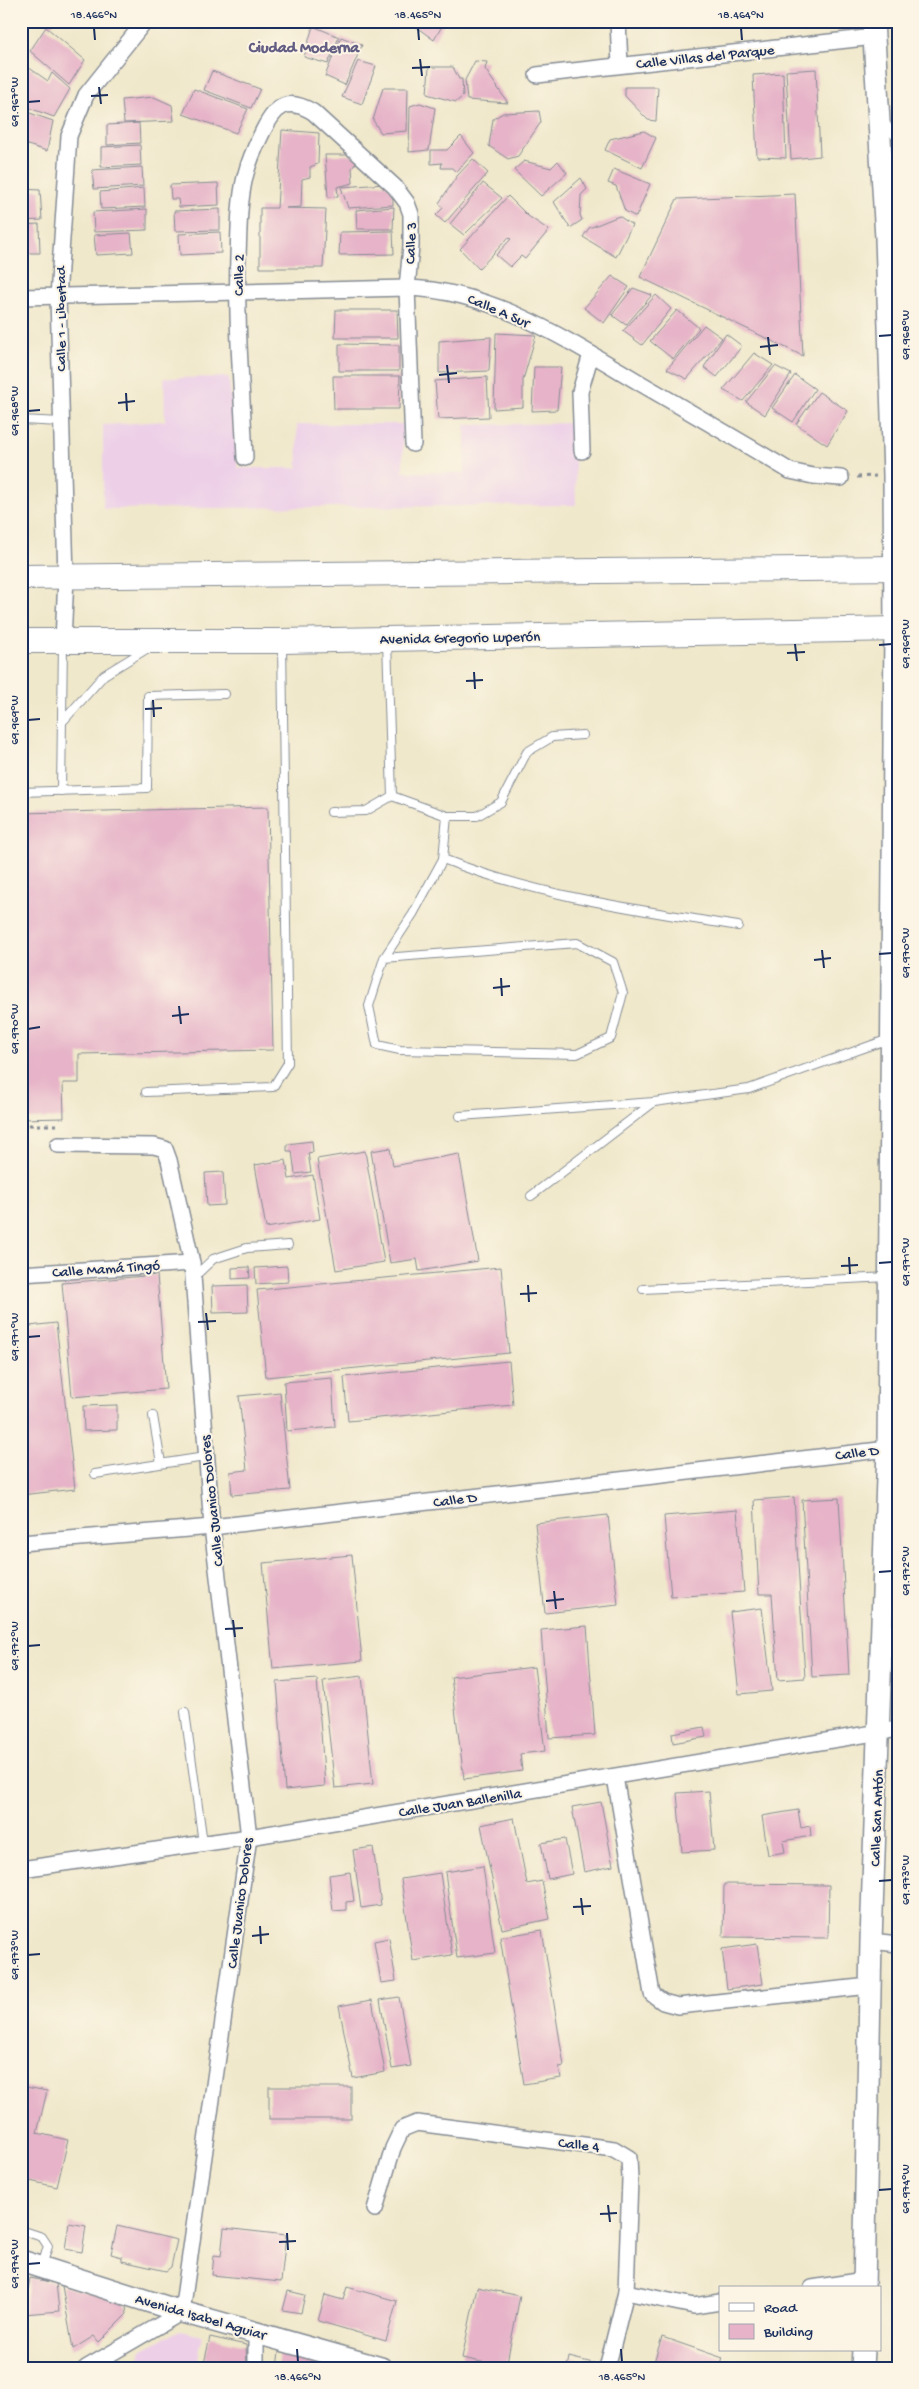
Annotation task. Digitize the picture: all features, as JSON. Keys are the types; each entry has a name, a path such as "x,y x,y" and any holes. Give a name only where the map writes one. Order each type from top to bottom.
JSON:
{"main road":[{"path":"21,577 896,568"},
{"name":"Avenida Gregorio Luperón","path":"21,640 282,641 896,629"}],"street":[{"path":"618,21 620,65"},
{"name":"Calle 1 - Libertad","path":"63,641 66,577 58,297 69,136 86,95 142,22"},
{"name":"Calle Villas del Parque","path":"537,74 620,65 873,29"},
{"name":"Calle San Antón","path":"864,2284 871,1941 889,1730 889,1277 894,1162 891,1038 896,568 886,238 873,29"},
{"name":"Calle 3","path":"286,105 302,106 313,112 395,187 407,203 412,225 407,288 413,444"},
{"name":"Calle 2","path":"245,458 237,293 241,202 245,177 254,150 270,117 275,111 286,105"},
{"name":"Calle A Sur","path":"21,297 407,288 443,290 483,300 591,354 790,471 813,476 841,478"},
{"path":"582,451 580,392 591,354"},
{"name":"Calle Juanico Dolores","path":"58,1144 154,1146 165,1149 192,1263 205,1457 249,1837 182,2312"},
{"name":"Calle Mamá Tingó","path":"21,1274 192,1263"},
{"name":"Calle D","path":"21,1543 212,1527 888,1449"},
{"name":"Calle Juan Ballenilla","path":"21,1869 249,1837 889,1730"},
{"path":"615,1777 652,1994 662,2002 678,2006 870,1986"},
{"path":"871,1941 898,1944"},
{"name":"Calle 4","path":"375,2209 393,2148 402,2130 417,2123 614,2149 628,2158 630,2179 626,2292 607,2368"},
{"name":"Avenida Isabel Aguiar","path":"21,2261 182,2312 381,2368"},
{"path":"838,2286 864,2284"},
{"path":"626,2292 694,2306 719,2302"},
{"path":"86,2368 182,2312"},
{"path":"256,2332 256,2368"},
{"path":"862,2368 863,2352"}],"lane":[{"path":"878,104 886,127 897,137 886,150 882,168"},
{"path":"886,238 892,235 895,215 894,161 898,152"},
{"path":"21,420 61,422"},
{"path":"386,639 392,796"},
{"path":"61,790 64,720 63,641"},
{"path":"146,1092 273,1087 288,1063 282,641"},
{"path":"64,720 104,675 158,642"},
{"path":"21,792 147,788 148,696 225,694"},
{"path":"331,812 366,811 392,796 447,816 477,816 500,802 527,752 552,737 583,735"},
{"path":"384,958 577,943 613,962 623,993 611,1038 577,1054 400,1050 377,1045 368,1006 384,958 413,914 443,859 447,816"},
{"path":"443,859 476,872 597,903 738,926"},
{"path":"460,1116 654,1102 749,1089 891,1038"},
{"path":"531,1196 654,1102"},
{"path":"193,1278 213,1259 247,1248 288,1245"},
{"path":"644,1289 889,1277"},
{"path":"153,1416 161,1463"},
{"path":"95,1474 205,1457"},
{"path":"186,1712 204,1843"},
{"path":"21,2230 42,2237 48,2246 42,2268"}],"path":[{"path":"841,478 894,476"},
{"path":"21,1125 57,1125 58,1144"}],"shaded area":[{"path":"229,377 238,468 298,468 297,424 403,424 403,472 465,473 465,425 574,423 576,505 103,509 103,425 165,421 164,378"},
{"path":"180,2330 203,2335 196,2368 138,2368 142,2349"}],"building":[{"path":"45,21 54,21 50,27"},
{"path":"339,21 350,21 344,26"},
{"path":"408,21 445,21 434,40"},
{"path":"313,26 339,37 328,64 304,57"},
{"path":"46,27 85,60 69,85 30,51"},
{"path":"341,37 362,45 345,85 325,76"},
{"path":"358,61 376,66 362,104 342,97"},
{"path":"475,61 487,62 485,69 508,103 467,100 465,80"},
{"path":"25,65 48,81 52,73 70,89 54,117 21,105 21,72"},
{"path":"429,67 453,67 459,79 462,79 463,96 456,102 427,94"},
{"path":"816,69 820,156 791,159 786,71"},
{"path":"212,71 260,89 251,108 204,90"},
{"path":"783,73 786,158 757,157 753,75"},
{"path":"625,87 658,87 656,121 648,120 625,96"},
{"path":"383,88 408,88 407,131 381,133 373,120"},
{"path":"194,89 248,109 236,133 183,114"},
{"path":"154,97 172,105 174,121 124,123 122,100"},
{"path":"420,103 435,108 429,150 409,152 410,106"},
{"path":"21,110 53,121 47,151 21,143"},
{"path":"539,111 541,122 518,156 508,159 489,146 493,119 503,113"},
{"path":"139,123 140,143 107,145 107,125"},
{"path":"282,130 319,133 318,164 310,167 310,177 302,179 301,207 286,208 326,209 323,268 260,268 260,208 277,208"},
{"path":"644,131 656,138 642,168 605,150 610,139"},
{"path":"461,136 474,153 456,172 452,168 441,168 442,163 431,164 431,150 447,150"},
{"path":"140,145 141,165 101,167 101,147"},
{"path":"325,155 352,155 359,159 352,168 353,183 337,187 338,196 328,197"},
{"path":"473,159 488,173 445,223 436,215 443,208 439,203 457,176"},
{"path":"524,161 551,168 558,161 567,173 541,196 514,170"},
{"path":"142,167 143,186 94,189 92,170"},
{"path":"614,169 650,184 636,217 625,211 616,186 608,183"},
{"path":"581,178 587,189 581,195 580,215 582,220 570,228 554,202"},
{"path":"218,183 219,205 179,207 178,199 171,199 170,185"},
{"path":"483,183 502,198 464,235 450,224"},
{"path":"385,184 393,189 393,205 348,208 341,187"},
{"path":"144,188 145,207 101,209 100,192"},
{"path":"21,189 40,190 42,220 21,221"},
{"path":"795,194 803,356 640,277 677,199"},
{"path":"508,196 528,216 549,230 525,259 521,256 510,267 496,255 511,239 508,238 479,269 460,249"},
{"path":"394,207 393,229 357,229 356,210"},
{"path":"147,209 147,230 94,232 93,212"},
{"path":"220,209 220,230 175,231 174,211"},
{"path":"619,216 632,225 616,257 583,237 589,228"},
{"path":"39,224 40,253 21,253 21,225"},
{"path":"393,231 394,254 339,255 340,232"},
{"path":"220,232 221,253 180,255 179,234"},
{"path":"131,233 133,253 96,255 94,235"},
{"path":"612,276 629,287 604,323 584,308"},
{"path":"633,288 652,295 626,325 612,315"},
{"path":"656,295 671,309 642,345 623,331"},
{"path":"336,310 397,310 398,338 335,338"},
{"path":"677,310 699,328 673,359 650,341"},
{"path":"704,325 722,338 687,379 667,369"},
{"path":"496,333 536,335 523,380 523,407 494,409"},
{"path":"726,334 742,346 717,377 704,367"},
{"path":"491,337 489,371 439,373 439,341"},
{"path":"339,344 399,345 399,371 339,371"},
{"path":"754,353 773,365 743,401 723,390"},
{"path":"775,366 791,374 765,415 746,402"},
{"path":"534,367 561,367 557,410 532,411"},
{"path":"795,375 815,389 793,422 772,408"},
{"path":"333,376 400,376 399,409 334,409"},
{"path":"487,377 489,417 438,419 435,381"},
{"path":"819,392 848,411 827,445 796,424"},
{"path":"268,807 273,1050 79,1054 79,1083 63,1083 64,1118 21,1119 21,813"},
{"path":"312,1141 313,1152 308,1153 311,1172 295,1174 292,1151 287,1151 287,1144"},
{"path":"390,1148 393,1166 459,1154 478,1261 419,1271 417,1259 390,1263 371,1151"},
{"path":"365,1151 384,1262 336,1270 317,1159"},
{"path":"286,1160 289,1179 313,1175 320,1219 266,1228 255,1165"},
{"path":"223,1172 225,1205 207,1206 205,1173"},
{"path":"287,1266 288,1282 256,1284 255,1268"},
{"path":"249,1267 250,1278 232,1279 232,1268"},
{"path":"501,1267 509,1353 266,1377 257,1290"},
{"path":"157,1275 166,1389 72,1397 62,1283"},
{"path":"247,1285 248,1312 213,1313 212,1286"},
{"path":"56,1323 75,1489 21,1495 21,1327"},
{"path":"509,1361 513,1405 348,1421 344,1377"},
{"path":"332,1378 335,1427 287,1431 284,1382"},
{"path":"280,1392 290,1490 232,1495 230,1472 247,1470 239,1396"},
{"path":"117,1405 117,1430 84,1431 83,1406"},
{"path":"794,1497 805,1678 778,1680 772,1594 759,1594 754,1500"},
{"path":"839,1498 849,1675 812,1677 802,1500"},
{"path":"737,1510 744,1592 671,1597 664,1516"},
{"path":"608,1515 618,1605 545,1613 535,1523"},
{"path":"352,1555 362,1661 273,1669 263,1563"},
{"path":"762,1608 772,1691 739,1694 730,1612"},
{"path":"587,1626 595,1735 549,1738 541,1630"},
{"path":"534,1667 545,1751 520,1754 522,1771 464,1779 451,1677"},
{"path":"362,1676 373,1784 335,1788 323,1681"},
{"path":"317,1679 325,1786 285,1790 277,1682"},
{"path":"704,1727 706,1737 673,1743 672,1733"},
{"path":"709,1791 714,1850 682,1852 677,1793"},
{"path":"601,1802 613,1866 584,1872 572,1807"},
{"path":"798,1810 801,1828 810,1826 811,1836 783,1841 785,1852 768,1855 762,1816"},
{"path":"514,1818 527,1884 542,1881 550,1919 502,1929 481,1825"},
{"path":"565,1839 572,1874 548,1879 541,1843"},
{"path":"373,1847 381,1905 361,1908 353,1850"},
{"path":"483,1866 495,1953 457,1958 445,1872"},
{"path":"350,1872 354,1901 346,1902 346,1910 333,1911 329,1875"},
{"path":"440,1873 452,1955 413,1961 401,1879"},
{"path":"724,1884 829,1885 828,1938 723,1937"},
{"path":"542,1930 564,2066 559,2067 561,2078 524,2084 500,1937"},
{"path":"389,1938 396,1981 381,1983 374,1941"},
{"path":"757,1944 763,1984 727,1989 722,1949"},
{"path":"399,1997 411,2066 392,2069 380,2000"},
{"path":"372,2000 385,2072 353,2078 339,2006"},
{"path":"21,2086 47,2091 37,2133 68,2140 57,2187 21,2179"},
{"path":"269,2087 351,2087 351,2119 269,2119"},
{"path":"69,2223 86,2226 82,2252 65,2249"},
{"path":"117,2226 177,2240 171,2267 166,2271 122,2261 122,2257 111,2254"},
{"path":"224,2228 286,2235 281,2282 212,2275 214,2255 221,2256"},
{"path":"30,2278 56,2283 59,2311 24,2314"},
{"path":"62,2286 121,2301 126,2307 127,2314 99,2342 94,2336 73,2349"},
{"path":"347,2287 397,2301 386,2341 318,2321 325,2295 343,2300"},
{"path":"477,2287 520,2296 506,2367 462,2358"},
{"path":"288,2291 305,2295 301,2313 283,2310"},
{"path":"210,2337 246,2345 247,2368 203,2368"},
{"path":"662,2337 723,2358 720,2368 652,2368"},
{"path":"279,2351 337,2367 337,2368 277,2368"},
{"path":"569,2357 597,2364 596,2368 567,2368"}],"district":[{"name":"Ciudad Moderna","path":"304,46"}]}
